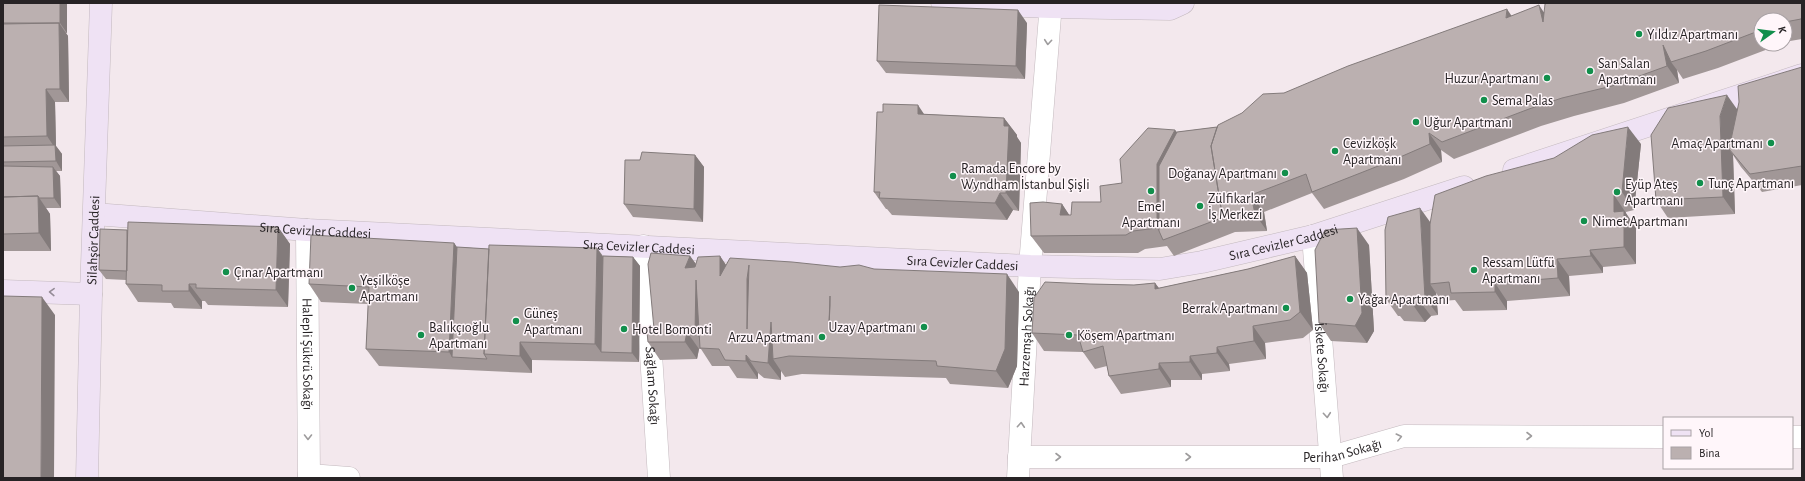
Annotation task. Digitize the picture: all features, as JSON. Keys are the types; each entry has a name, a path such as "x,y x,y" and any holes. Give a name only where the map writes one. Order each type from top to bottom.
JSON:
{"street":[{"name":"Silahşör Caddesi","path":"87,478 91,294 101,3"},
{"path":"942,3 1170,9 1183,3"},
{"name":"Harzemşah Sokağı","path":"1018,468 1030,266 1051,5"},
{"name":"Sıra Cevizler Caddesi","path":"94,214 307,230 1030,266 1160,269 1202,262 1313,236 1802,75"},
{"name":"Halepli Şükrü Sokağı","path":"307,230 309,476"},
{"name":"İskete Sokağı","path":"1313,236 1332,467"},
{"name":"Sağlam Sokağı","path":"644,246 658,478"},
{"path":"3,291 91,294"},
{"name":"Perihan Sokağı","path":"1018,468 1332,467 1404,436 1663,437"},
{"path":"309,476 349,478"}],"building":[{"path":"3,3 60,3 60,23 3,23"},
{"path":"1802,3 1802,17 1801,19 1793,20 1793,12 1753,12 1753,33 1706,51 1671,62 1663,45 1667,66 1612,86 1562,98 1529,109 1442,142 1429,133 1430,144 1312,192 1306,174 1251,195 1255,214 1222,214 1211,146 1218,125 1242,113 1263,94 1284,93 1348,66 1507,9 1506,18 1539,5 1543,22 1545,4"},
{"path":"879,5 1018,10 1016,66 877,61"},
{"path":"59,23 60,89 46,89 47,136 3,137 3,24"},
{"path":"1802,67 1802,166 1750,174 1729,149 1739,102 1738,86"},
{"name":"Tunç Apartmanı","path":"1727,95 1720,116 1723,197 1656,200 1651,135 1668,108"},
{"name":"Ramada Encore by Wyndham İstanbul Şişli","path":"883,104 918,105 918,114 1004,118 1004,126 1009,126 1006,193 1000,193 995,203 879,198 880,192 874,192 877,112 883,112"},
{"name":"Zülfikarlar İş Merkezi","path":"1217,127 1211,146 1222,214 1224,217 1163,240 1159,231 1159,166 1177,132"},
{"path":"1628,127 1622,192 1614,195 1614,212 1624,211 1624,247 1590,250 1591,256 1557,259 1558,278 1495,283 1495,292 1451,293 1449,282 1430,284 1430,224 1435,195 1486,176 1554,158 1592,135"},
{"path":"1148,128 1175,130 1157,164 1157,228 1133,231 1126,235 1031,236 1030,203 1043,202 1062,204 1060,215 1071,215 1072,202 1101,202 1100,186 1122,183 1120,159"},
{"path":"55,145 56,161 3,162 3,146"},
{"path":"642,152 695,155 694,209 624,204 625,160 640,160"},
{"path":"3,166 53,167 54,198 39,198 38,196 3,197"},
{"path":"38,196 39,233 3,234 3,197"},
{"path":"1420,208 1425,298 1418,299 1413,305 1392,304 1392,298 1386,299 1385,230 1388,217"},
{"path":"128,222 278,227 276,290 196,288 196,284 189,284 189,291 162,291 162,285 126,284"},
{"path":"1357,228 1362,313 1355,326 1319,323 1315,250 1325,230"},
{"path":"100,229 127,230 127,271 99,270"},
{"path":"311,235 454,243 449,352 366,349 369,287 309,284"},
{"path":"489,245 597,248 595,344 520,342 520,356 484,354"},
{"path":"457,247 489,249 484,354 487,359 452,357"},
{"path":"651,253 690,256 685,268 695,267 698,257 720,256 720,276 730,258 840,267 859,265 874,269 1007,274 1005,349 996,371 937,366 936,361 789,356 773,359 771,322 768,363 751,361 746,355 746,361 725,360 719,349 700,348 696,280 695,332 687,332 685,342 648,342 647,332 654,329 648,264","holes":["749,265 747,329 747,279"]},
{"name":"Hotel Bomonti","path":"603,256 633,257 632,353 601,352"},
{"path":"1295,256 1300,312 1290,320 1253,326 1254,341 1217,347 1217,353 1190,356 1190,362 1159,363 1159,369 1109,376 1103,346 1083,352 1078,335 1032,333 1034,298 1045,282 1134,285 1155,283 1155,289 1248,269"},
{"path":"3,296 42,297 41,478 3,478"}],"place":[{"name":"Yıldız Apartmanı","path":"1639,34"},
{"name":"San Salan Apartmanı","path":"1590,71"},
{"name":"Huzur Apartmanı","path":"1547,78"},
{"name":"Sema Palas","path":"1484,100"},
{"name":"Uğur Apartmanı","path":"1416,122"},
{"name":"Amaç Apartmanı","path":"1771,143"},
{"name":"Cevizköşk Apartmanı","path":"1335,151"},
{"name":"Doğanay Apartmanı","path":"1285,173"},
{"name":"Ramada Encore by Wyndham İstanbul Şişli","path":"953,176"},
{"name":"Tunç Apartmanı","path":"1700,183"},
{"name":"Emel Apartmanı","path":"1151,191"},
{"name":"Eyüp Ateş Apartmanı","path":"1617,192"},
{"name":"Zülfikarlar İş Merkezi","path":"1200,206"},
{"name":"Nimet Apartmanı","path":"1584,221"},
{"name":"Ressam Lütfü Apartmanı","path":"1474,270"},
{"name":"Çınar Apartmanı","path":"226,272"},
{"name":"Yeşilköşe Apartmanı","path":"352,288"},
{"name":"Yağar Apartmanı","path":"1350,299"},
{"name":"Berrak Apartmanı","path":"1286,308"},
{"name":"Güneş Apartmanı","path":"516,321"},
{"name":"Uzay Apartmanı","path":"924,327"},
{"name":"Hotel Bomonti","path":"624,329"},
{"name":"Balıkçıoğlu Apartmanı","path":"421,335"},
{"name":"Köşem Apartmanı","path":"1069,335"},
{"name":"Arzu Apartmanı","path":"822,337"}]}
